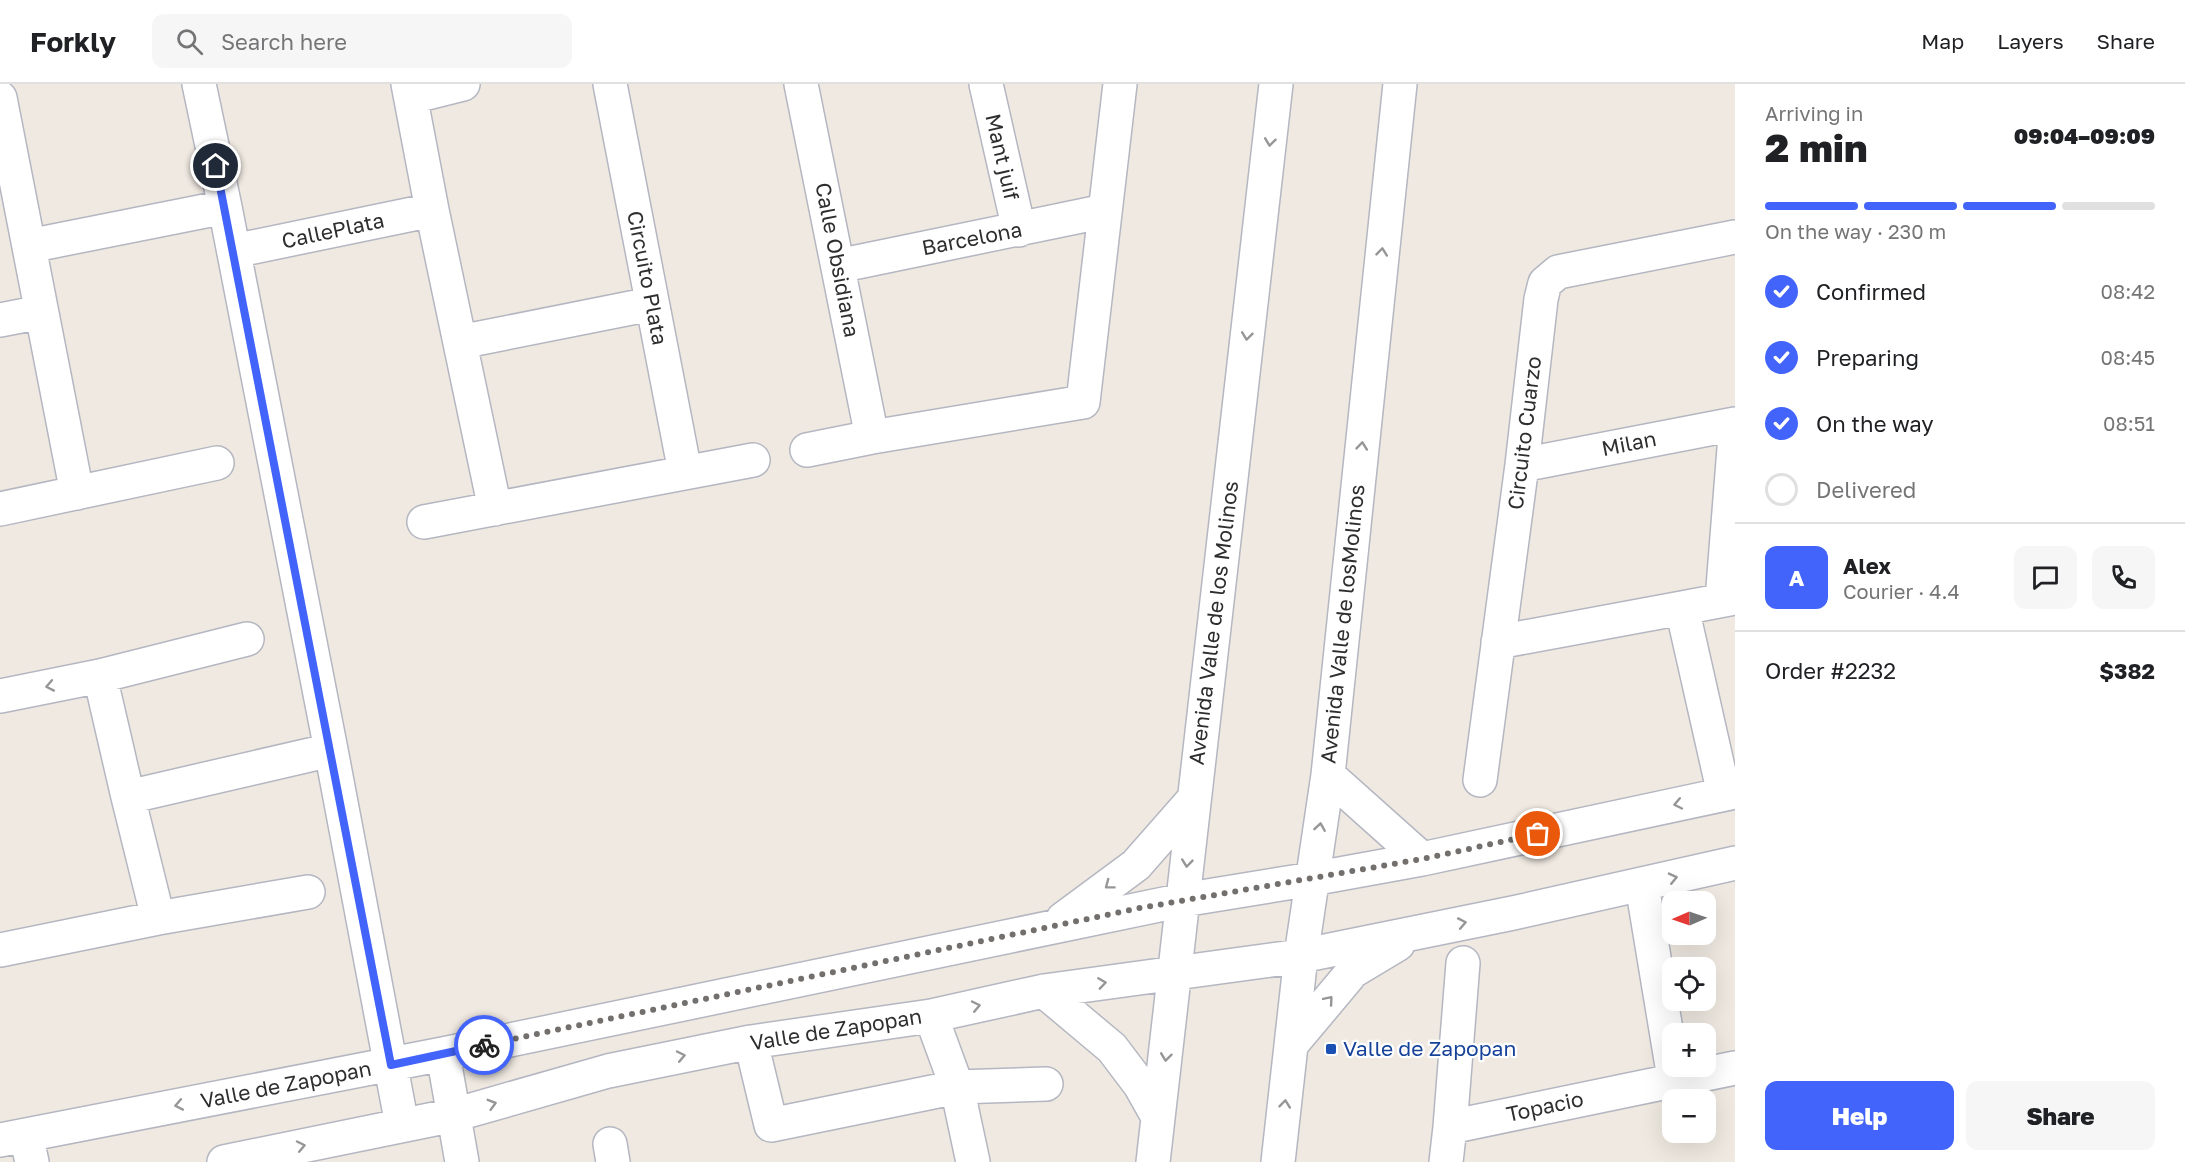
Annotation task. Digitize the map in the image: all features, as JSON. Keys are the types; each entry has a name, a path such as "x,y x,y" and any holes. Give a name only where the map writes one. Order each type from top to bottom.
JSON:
{"street":[{"path":"199,84 234,251 402,1125"},
{"path":"464,84 410,90 432,210 495,509"},
{"name":"Circuito Plata","path":"610,84 685,472"},
{"name":"Calle Obsidiana","path":"801,84 872,437"},
{"name":"Mant juif","path":"986,84 1019,230"},
{"path":"807,450 1083,402 1120,84"},
{"name":"Avenida Valle de los Molinos","path":"1154,1162 1276,84"},
{"name":"Avenida Valle de losMolinos","path":"1278,1162 1301,956 1328,775 1400,84"},
{"path":"0,98 6,171 29,246 77,493"},
{"path":"29,246 225,207"},
{"name":"CallePlata","path":"234,251 432,210"},
{"name":"Barcelona","path":"838,266 1105,211"},
{"name":"Circuito Cuarzo","path":"1480,780 1522,465 1541,299 1545,283 1558,272 1735,237"},
{"path":"460,342 651,304"},
{"path":"0,321 41,312"},
{"name":"Milan","path":"1522,465 1735,424"},
{"path":"1498,642 1728,599 1735,436"},
{"path":"424,522 753,460"},
{"path":"0,509 217,463"},
{"path":"1682,608 1729,793"},
{"path":"0,696 100,676 247,639"},
{"path":"100,676 158,918"},
{"path":"128,797 331,750"},
{"path":"1328,775 1422,859"},
{"name":"Valle de Zapopan","path":"19,1146 1055,925 1183,900 1422,859 1729,793"},
{"path":"1055,925 1136,865 1194,799"},
{"name":"Valle de Zapopan","path":"224,1162 454,1115 608,1071 751,1042 931,1016 1044,991 1301,956 1642,885 1735,863"},
{"path":"1642,885 1665,1023"},
{"path":"0,950 158,918 308,892"},
{"path":"1291,1045 1353,971 1417,932"},
{"path":"1446,1162 1463,963"},
{"path":"1044,991 1112,1048 1140,1085 1158,1117"},
{"path":"931,1016 957,1087 973,1162"},
{"path":"751,1042 771,1125 957,1087 1046,1084"},
{"path":"443,1054 462,1162"},
{"name":"Topacio","path":"1716,1069 1735,1068"},
{"name":"Topacio","path":"1450,1127 1662,1074"}],"way so far":[{"path":"484,1045 1140,908 1422,859 1538,834"}],"place":[{"name":"Valle de Zapopan","path":"1331,1049"}],"route":[{"path":"216,166 391,1065 484,1045"}]}
